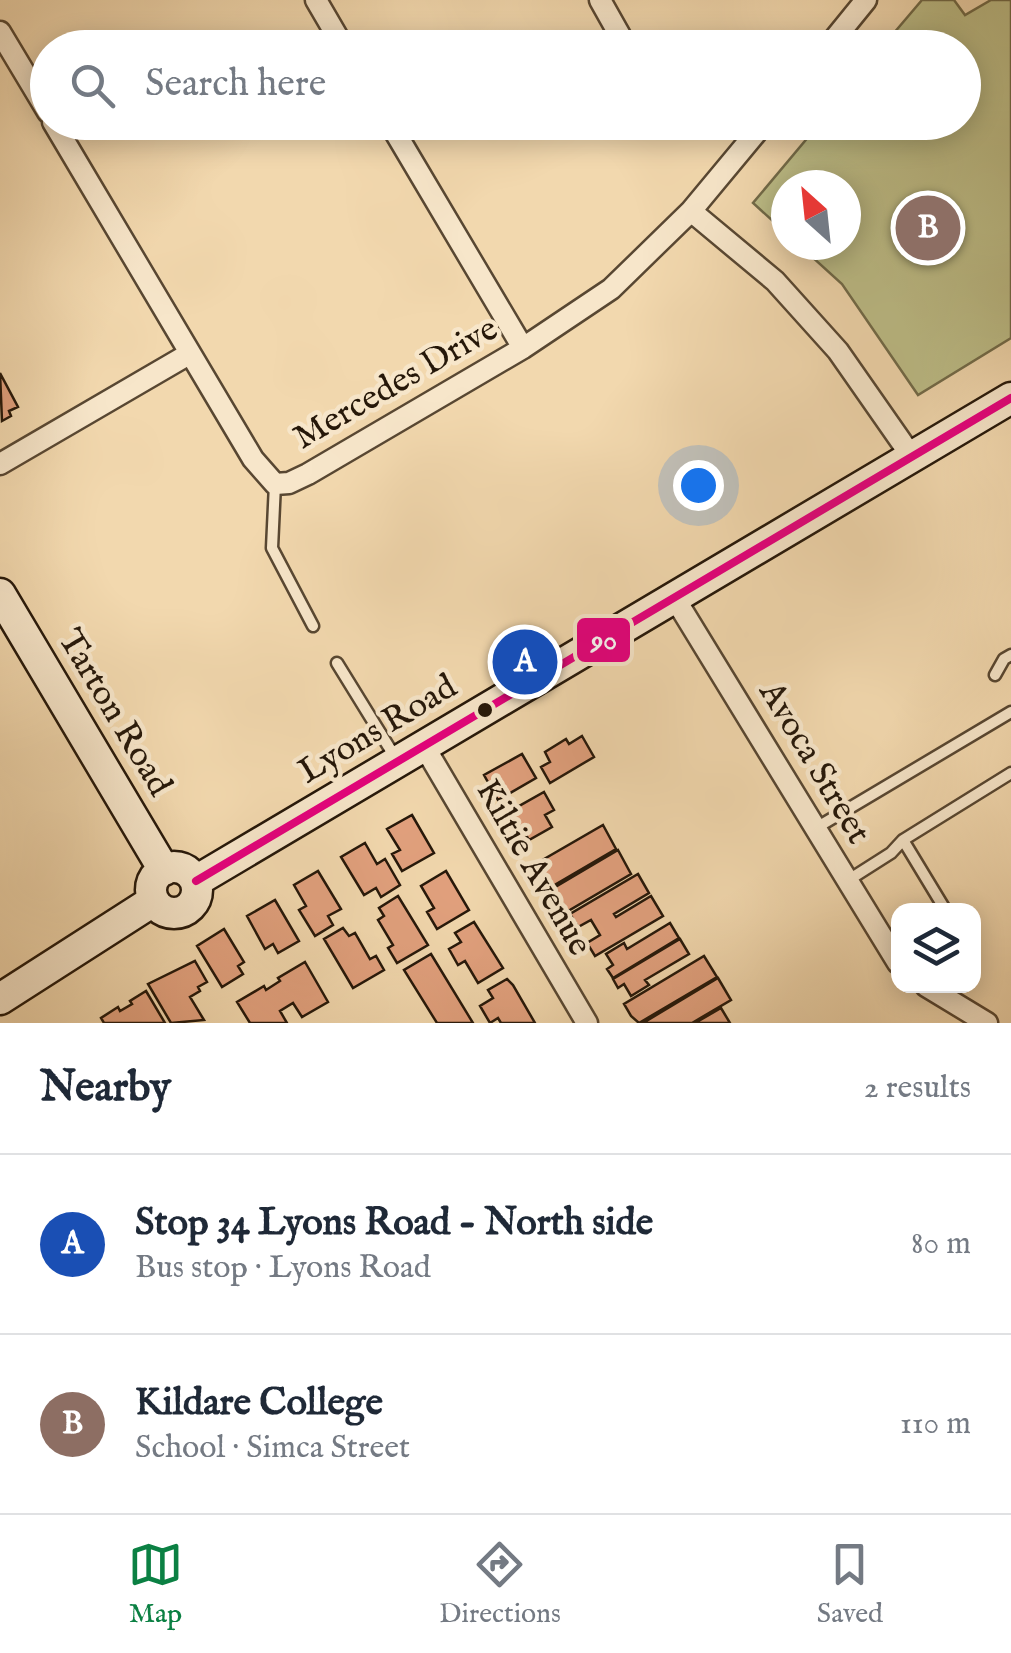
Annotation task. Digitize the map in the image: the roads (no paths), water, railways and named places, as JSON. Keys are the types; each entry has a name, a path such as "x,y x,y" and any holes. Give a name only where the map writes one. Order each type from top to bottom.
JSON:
{"street":[{"path":"316,0 334,30"},
{"path":"600,0 618,30"},
{"path":"841,30 866,0"},
{"path":"0,32 30,82"},
{"name":"Mercedes Drive","path":"65,140 253,459 275,484 289,483 308,474 523,348 611,289 692,211 750,140"},
{"path":"400,140 523,348"},
{"path":"692,211 775,282 826,337 912,457"},
{"path":"0,464 190,354"},
{"name":"Lyons Road","path":"196,881 1011,398"},
{"name":"Tarton Road","path":"0,594 9,629 164,870"},
{"name":"Avoca Street","path":"674,597 891,952"},
{"name":"Kiltie Avenue","path":"411,754 587,1023"},
{"path":"178,868 196,881 197,897 180,913 165,912 151,893 154,880 164,870 178,868"},
{"path":"0,999 154,901"},
{"path":"943,993 988,1023"}],"lane":[{"path":"275,484 272,548 313,626"},
{"path":"995,674 1011,655"},
{"path":"337,663 411,754"},
{"path":"815,828 1011,712"},
{"path":"847,881 903,840 1011,773"},
{"path":"903,840 942,903"}],"place":[{"name":"Kildare College","path":"928,228"},
{"name":"Stop 34 Lyons Road - North side","path":"525,662"}]}
